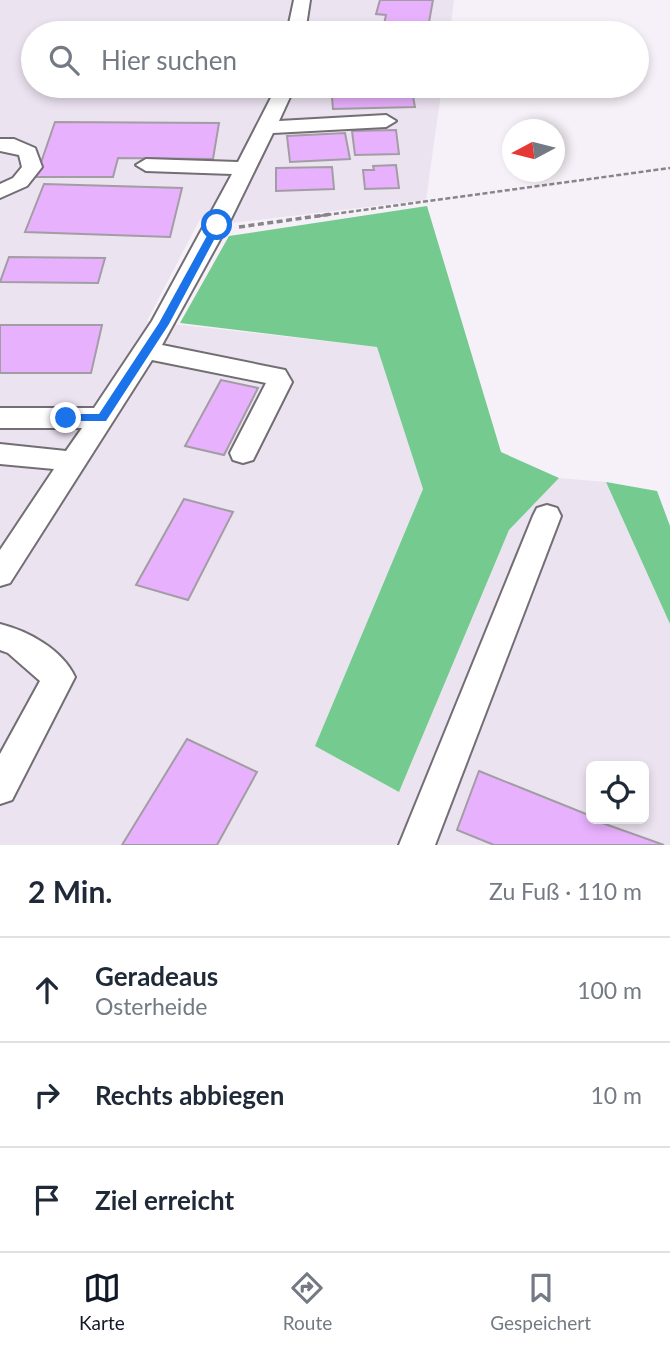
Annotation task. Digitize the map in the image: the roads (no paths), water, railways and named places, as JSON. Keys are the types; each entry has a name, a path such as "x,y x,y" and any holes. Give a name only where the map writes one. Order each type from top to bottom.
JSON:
{"street":[{"path":"298,21 302,0"},
{"path":"0,574 146,349 217,225 280,98"},
{"path":"0,145 14,145 28,152 32,166 20,182 0,192"},
{"path":"146,165 246,168"},
{"path":"146,349 276,376 279,382 243,453"},
{"path":"0,418 102,418"},
{"path":"0,454 74,462"}],"lane":[{"path":"267,127 386,121"},
{"path":"417,845 547,516"},
{"path":"0,636 18,642 58,677 0,788"}]}
